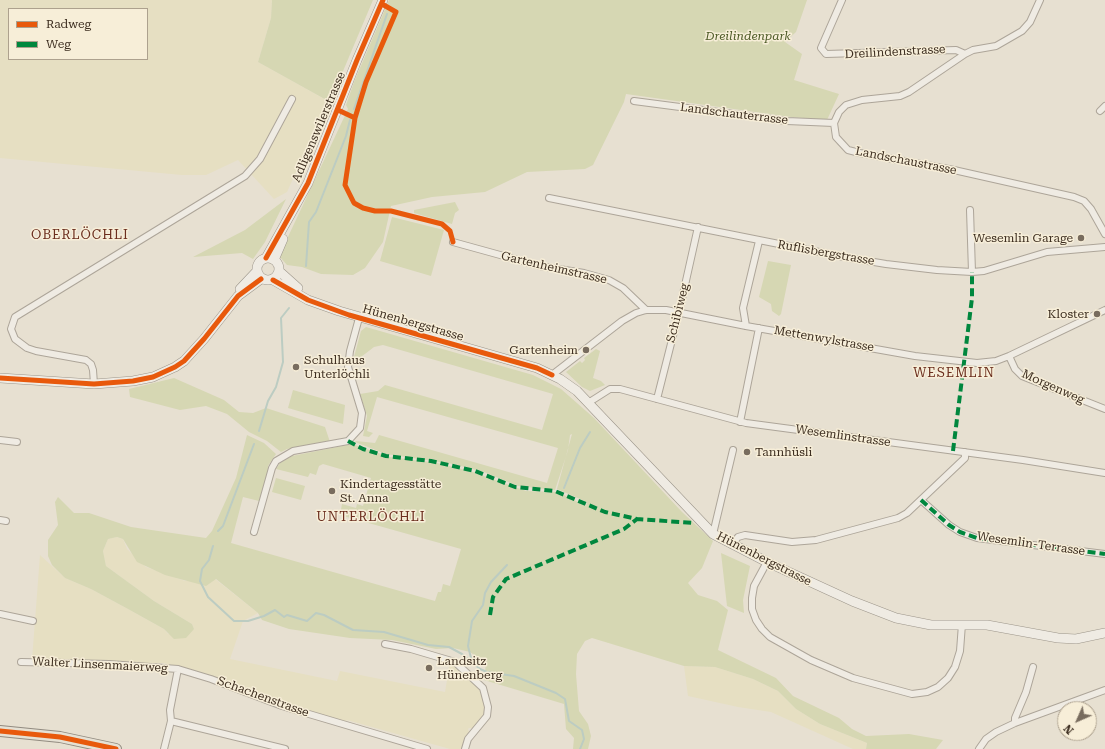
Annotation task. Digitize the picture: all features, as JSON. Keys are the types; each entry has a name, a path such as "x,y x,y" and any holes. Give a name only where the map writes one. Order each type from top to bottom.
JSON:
{"main road":[{"path":"0,731 60,737 116,749"}],"street":[{"name":"Adligenswilerstrasse","path":"270,259 303,200 308,183 357,60 384,0"},
{"name":"Dreilindenstrasse","path":"842,0 821,48 822,52 831,55 956,50 965,54 974,50 996,46 1022,31 1030,22 1040,0"},
{"path":"834,123 839,112 846,105 862,100 900,96 909,92 965,54"},
{"path":"94,384 93,370 91,364 86,360 36,351 27,348 15,339 11,329 15,317 245,176 260,159 292,99"},
{"name":"Landschauterrasse","path":"634,101 787,121 834,123"},
{"path":"1100,111 1105,106"},
{"name":"Landschaustrasse","path":"834,123 836,137 848,150 954,170 1074,197 1084,202 1091,209 1105,234"},
{"name":"Ruflisbergstrasse","path":"549,198 698,227 759,241 886,264 972,272 1004,266 1047,252 1084,247 1105,247"},
{"path":"970,210 972,272"},
{"name":"Schibiweg","path":"657,399 679,312 698,227"},
{"path":"746,326 743,308 759,241"},
{"name":"Gartenheimstrasse","path":"453,242 540,266 584,273 609,280 623,288 646,310"},
{"path":"270,259 277,263 279,271 273,280 259,275 259,263 270,259"},
{"name":"Hünenbergstrasse","path":"279,271 292,284 321,303"},
{"path":"0,378 94,384 133,381 153,377 175,367 194,351 238,296 243,285 259,275"},
{"name":"Hünenbergstrasse","path":"273,280 308,300 321,303 360,318 537,368 552,375 570,386 588,403 713,534 767,562 852,601 896,618 931,625 962,624 1007,627 1058,638 1076,639 1105,633"},
{"name":"Mettenwylstrasse","path":"552,375 625,319 646,310 657,309 679,312 746,326 953,361 977,363 996,361 1009,356 1105,310"},
{"path":"254,532 272,468 276,461 292,452 348,441 360,428 362,413 348,367 350,351 360,318"},
{"path":"740,422 759,328"},
{"name":"Morgenweg","path":"1009,356 1015,369 1022,376 1105,409"},
{"name":"Wesemlinstrasse","path":"588,403 602,392 615,388 740,422 965,452 1105,473"},
{"path":"0,440 17,442"},
{"path":"713,534 734,450"},
{"path":"732,545 738,537 744,535 792,542 816,540 898,518 921,500 965,458 965,452"},
{"name":"Wesemlin-Terrasse","path":"921,500 949,525 960,532 978,538 1105,554"},
{"path":"767,562 754,586 752,598 752,609 756,620 762,629 770,637 811,660 853,678 912,694 927,692 938,687 948,678 955,667 960,651 962,624"},
{"path":"0,614 33,621"},
{"path":"386,644 411,649 455,662 483,688 488,706 487,716 468,739 465,749"},
{"name":"Walter Linsenmaierweg","path":"21,662 109,664 178,669"},
{"path":"1015,723 1014,718 1026,692 1033,667"},
{"path":"164,749 171,721 170,710 178,669"},
{"name":"Schachenstrasse","path":"178,669 212,679 282,706 427,749"},
{"path":"979,749 986,739 996,732 1015,723 1105,690"},
{"path":"171,721 285,749"}],"shaded area":[{"path":"0,0 272,0 271,18 258,62 328,101 287,192 274,199 238,160 206,175 182,175 0,158"},
{"path":"117,537 123,539 127,549 146,567 185,581 215,579 258,613 243,621 230,659 337,681 340,671 445,692 450,662 468,674 485,696 485,715 473,728 468,729 469,732 462,749 450,749 347,720 346,722 277,701 206,674 163,663 141,664 32,660 40,555 65,578 91,589 128,609 164,629 168,634 194,629 192,624 154,601 106,566 103,551 108,539"},
{"path":"684,666 715,667 753,679 778,691 796,709 820,724 867,743 866,749 853,749 771,712 738,707 688,696"}],"green space":[{"path":"272,0 373,0 330,102 258,62 271,18"},
{"name":"Dreilindenpark","path":"389,0 807,0 796,32 785,42 802,54 794,80 839,94 827,120 791,117 626,94 624,102 593,165 585,169 527,172 485,192 432,197 391,206 383,242 365,268 353,275 321,274 302,267 287,265 279,256 348,109 346,105 354,82"},
{"path":"286,199 265,242 253,259 242,253 193,257 245,230"},
{"path":"455,202 459,210 455,213 452,224 414,213 414,210"},
{"path":"392,217 444,230 431,276 380,261"},
{"path":"768,261 791,265 781,314 779,316 772,311 771,304 759,297"},
{"path":"366,327 533,375 561,389 594,418 682,512 713,541 702,568 688,583 698,595 717,601 728,610 718,650 776,678 793,696 839,718 852,729 866,736 909,734 943,740 936,749 866,749 867,743 820,724 796,709 778,691 753,679 715,667 684,666 592,638 585,641 577,654 576,674 579,711 588,724 591,736 588,749 573,749 574,738 566,729 564,704 484,680 486,663 470,652 453,648 436,649 392,640 350,638 289,629 262,620 258,613 216,579 206,586 165,575 137,562 123,539 117,537 108,539 103,551 106,566 154,601 192,624 194,629 186,638 174,639 164,629 91,589 65,578 52,565 48,556 48,540 58,525 55,502 58,497 74,513 89,513 131,527 206,538 212,531 236,478 247,435 264,443 276,454 268,466 269,469 259,501 243,497 231,543 435,601 438,592 441,592 443,584 450,586 461,549 340,515 342,504 356,508 357,504 363,506 371,478 323,464 319,466 316,475 310,473 308,477 276,469 280,463 292,456 352,444 390,457 437,463 470,471 526,491 558,492 586,506 587,502 557,489 566,457 555,490 518,486 484,472 453,464 386,454 355,442 375,443 379,435 547,483 558,448 377,397 367,431 373,433 369,437 363,436 367,416 360,394 378,391 385,385 542,430 553,394 383,345 374,347 361,357 354,357 361,331","holes":["572,434 568,447 570,435"]},
{"path":"596,349 600,351 593,378 601,381 605,385 590,391 582,387 566,372 580,361 582,363 585,360 584,358"},
{"path":"174,378 224,400 239,412 253,413 266,408 325,427 330,442 287,449 281,452 267,441 249,432 227,414 206,406 180,410 130,397 129,389"},
{"path":"293,390 345,405 343,424 288,408"},
{"path":"276,478 305,486 301,500 272,492"},
{"path":"721,553 750,566 743,600 744,613 727,606"}],"waterway":[{"path":"354,109 387,14"},
{"path":"306,266 309,222 316,212 346,136 350,120"},
{"path":"259,431 268,401 276,387 283,362 281,318 289,308"},
{"path":"564,488 580,448 590,432"},
{"path":"218,531 223,526 254,444"},
{"path":"213,546 209,560 202,569 200,581 208,597 234,621 248,621 264,616 275,610 284,617 287,615 307,621 316,613 324,615 353,630 384,632 428,645 449,647 462,654 480,669 487,672 514,676 556,693 565,699 569,721 582,730 584,739 580,749"},
{"path":"476,664 471,658 468,646 472,621 483,605 485,593 491,582 507,565"}],"marked path":[{"path":"953,451 972,298 972,272"},
{"path":"348,441 363,449 386,456 431,461 475,471 515,487 555,491 605,512 637,519 694,523"},
{"path":"921,500 949,525 960,532 977,538 1105,554"},
{"path":"490,615 493,597 506,579 624,529 637,519"}],"cycle path":[{"path":"266,258 308,183 357,60 383,0"},
{"path":"355,118 366,82 396,12 382,4"},
{"path":"338,110 355,118 345,185 354,203 363,208 375,211 391,211 442,224 450,231 453,242"},
{"path":"0,378 94,384 133,381 153,377 175,367 184,361 204,339 238,296 261,279"},
{"path":"273,280 308,300 349,315 537,368 552,375"},
{"path":"0,731 60,737 116,749"}],"place":[{"name":"Wesemlin Garage","path":"1081,238"},
{"name":"Kloster","path":"1097,314"},
{"name":"Gartenheim","path":"586,350"},
{"name":"Schulhaus Unterlöchli","path":"296,367"},
{"name":"Tannhüsli","path":"747,452"},
{"name":"Kindertagesstätte St. Anna","path":"332,491"},
{"name":"Landsitz Hünenberg","path":"429,668"}],"district":[{"name":"OBERLÖCHLI","path":"80,235"},
{"name":"WESEMLIN","path":"954,373"},
{"name":"UNTERLÖCHLI","path":"371,517"}]}
